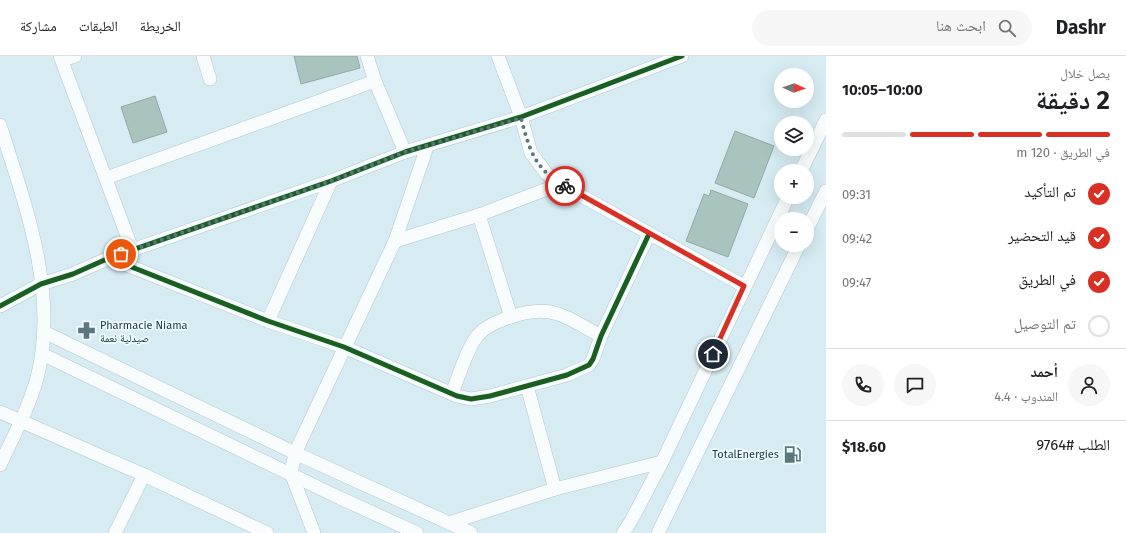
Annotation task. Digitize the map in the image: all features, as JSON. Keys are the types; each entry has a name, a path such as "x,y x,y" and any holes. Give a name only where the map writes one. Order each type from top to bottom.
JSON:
{"street":[{"path":"76,56 61,58 132,249"},
{"path":"203,56 210,79"},
{"path":"367,56 375,81 405,152"},
{"path":"498,56 521,118 528,147 534,159 546,173 560,184 744,286"},
{"path":"0,306 42,284 73,274 132,249 331,181 405,152 427,147 521,118 682,56"},
{"path":"106,178 375,81"},
{"path":"804,164 826,120"},
{"path":"0,125 34,235 42,284 44,332 42,354 33,390 0,465"},
{"path":"314,533 291,473 295,453 395,241 427,147"},
{"path":"268,321 331,181"},
{"path":"395,241 479,215 560,184"},
{"path":"814,215 826,191"},
{"path":"623,533 631,521 662,462 744,286 785,204"},
{"path":"479,215 511,317"},
{"path":"109,258 268,321 344,347 464,398 478,398 567,375 586,366 593,359 601,336 649,234"},
{"path":"658,533 796,252"},
{"path":"452,393 478,335 491,325 511,317 531,310 550,311 564,316 601,336"},
{"path":"44,332 295,453 471,533"},
{"path":"42,354 340,498 417,533"},
{"path":"527,386 555,489"},
{"path":"0,412 144,475 265,533"},
{"path":"449,523 555,489 662,462"},
{"path":"115,533 144,475"}],"building":[{"path":"294,56 357,56 360,68 301,84"},
{"path":"155,96 167,132 133,143 121,107"},
{"path":"735,131 774,146 754,198 715,183"},
{"path":"711,190 748,204 728,257 686,241 704,194 709,196"}],"cycle path":[{"path":"0,306 41,284 73,274 109,258 331,181 405,152 521,117 682,56"},
{"path":"109,258 268,321 344,347 457,396 471,399 490,396 567,375 589,365 649,234"}],"way so far":[{"path":"121,254 331,181 405,152 427,147 521,118 528,147 534,159 546,173 565,186"}],"place":[{"name":"Pharmacie Niama صيدلية نعمة","path":"87,331"},
{"name":"TotalEnergies","path":"792,454"}],"route":[{"path":"565,186 744,286 713,354"}]}
